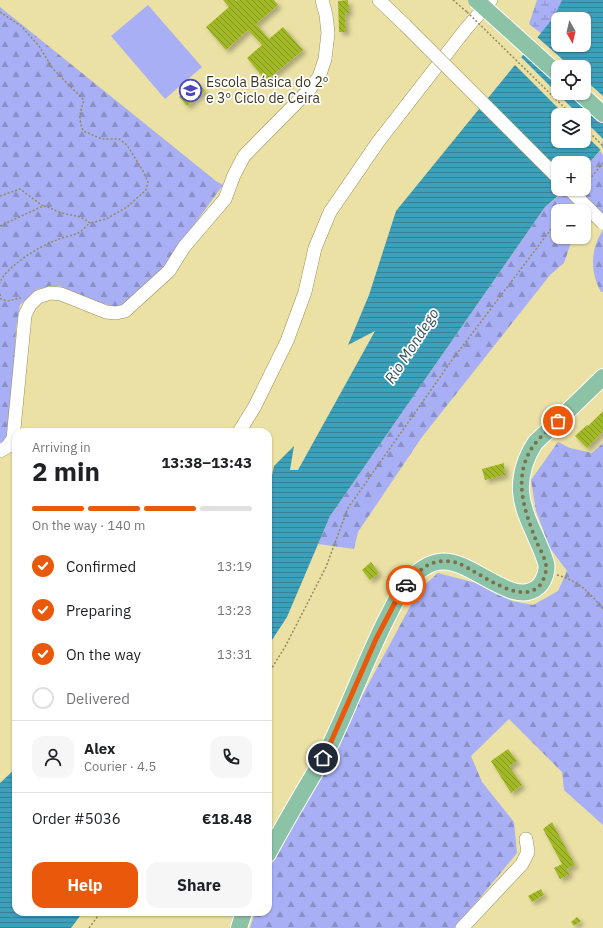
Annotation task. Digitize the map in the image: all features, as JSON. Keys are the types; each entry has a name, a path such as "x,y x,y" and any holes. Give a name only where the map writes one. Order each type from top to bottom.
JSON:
{"main road":[{"path":"490,0 555,60"},
{"path":"471,6 551,69"},
{"path":"591,93 603,104"},
{"path":"588,100 603,114"},
{"path":"272,847 330,744 376,639 401,591 419,571 428,565 440,561 450,561 460,563 512,591 530,591 539,586 546,572 546,564 528,519 521,492 522,479 528,455 536,443 603,377"},
{"path":"239,928 243,916"}],"street":[{"path":"14,428 25,314 30,305 38,297 50,293 62,294 106,312 116,313 125,311 169,271 188,241 225,199 234,174 244,156 308,91 318,77 325,60 328,33 326,15 322,0"},
{"path":"379,0 551,171"},
{"path":"241,428 255,406 287,341 305,292 315,248 330,212 378,142 490,0"},
{"path":"576,196 603,223"},
{"path":"0,451 7,447 12,440"},
{"path":"462,928 522,864 528,852 526,839"}],"path":[{"path":"452,0 471,6 566,108"},
{"path":"0,12 25,31 39,46 53,69 84,100 79,120 83,131 102,139 119,139 127,145 143,170 148,182 146,190 126,207 106,219 90,223 77,233 56,240 34,251 14,266 2,278 0,283"},
{"path":"591,134 603,146"},
{"path":"591,178 603,163"},
{"path":"0,196 20,189 44,206 59,212 80,216 90,223"},
{"path":"0,226 44,206"},
{"path":"272,668 285,647 326,567 348,508 452,360 551,229"},
{"path":"0,294 1,299 7,301 24,297 36,299"},
{"path":"546,572 568,578 582,586 603,608"},
{"path":"89,928 98,916"}],"green space":[{"path":"537,0 603,0 591,42 591,12 551,12 551,41 529,24"},
{"path":"148,5 202,67 165,99 111,36"},
{"path":"0,7 216,181 223,185 188,233 166,268 120,308 101,303 59,286 37,289 20,305 16,329 11,428 3,445 0,442"},
{"path":"565,52 588,52 586,60 575,60"},
{"path":"600,151 603,155 603,217 582,196 591,196 591,161"},
{"path":"559,196 569,196 576,204 551,204 551,244 571,244 564,263 550,275 422,437 358,532 354,549 318,544 330,516 545,207"},
{"path":"603,230 603,292 601,292 595,277 593,261 596,245"},
{"path":"558,442 570,448 592,453 603,443 603,825 564,790 562,772 509,719 471,756 482,782 514,822 517,853 455,928 250,928 254,916 272,916 272,864 419,590 438,573 476,583 512,601 533,605 558,591 567,571 550,548 536,511 531,480"}],"water":[{"name":"Rio Mondego","path":"562,0 603,0 603,147 591,161 591,156 551,156 551,196 558,196 545,207 330,516 287,617 272,640 272,475 274,466 294,446 290,470 298,470 375,331 348,345 369,295 396,211 551,21 551,52 591,52 591,12 556,12"},
{"path":"12,772 12,916 80,916 71,928 0,928 0,783"}],"pier":[{"path":"536,36 551,49 551,52 554,52 563,60 551,60 551,63 525,50"},
{"path":"520,56 551,87 551,100 564,100 572,108 558,108 514,64"},
{"path":"591,85 603,96 603,121 591,110 591,108 589,108 580,100 591,100"},
{"path":"591,127 603,139 602,151 591,141"}],"building":[{"path":"223,0 274,0 278,5 256,24 269,39 283,27 303,50 266,81 247,58 262,45 248,30 226,50 206,27 229,7"},
{"path":"348,0 349,13 345,13 346,32 339,32 338,1"},
{"path":"197,81 205,91 187,106 179,97"},
{"path":"603,411 603,431 587,448 575,436"},
{"path":"504,463 505,475 485,480 482,469"},
{"path":"371,562 379,573 370,580 362,570"},
{"path":"508,749 517,761 509,766 522,785 511,793 491,761"},
{"path":"552,822 575,865 567,869 570,874 560,879 554,868 562,864 543,829"},
{"path":"541,889 544,895 532,902 528,896"},
{"path":"577,917 581,921 574,926 571,922"}],"way so far":[{"path":"406,585 419,571 428,565 440,561 450,561 460,563 512,591 530,591 539,586 546,572 546,564 528,519 521,492 522,479 524,466 528,455 536,443 558,421"}],"place":[{"name":"Escola Básica do 2º e 3º Ciclo de Ceira","path":"191,90"}],"route":[{"path":"323,758 376,639 401,591 406,585"}]}
